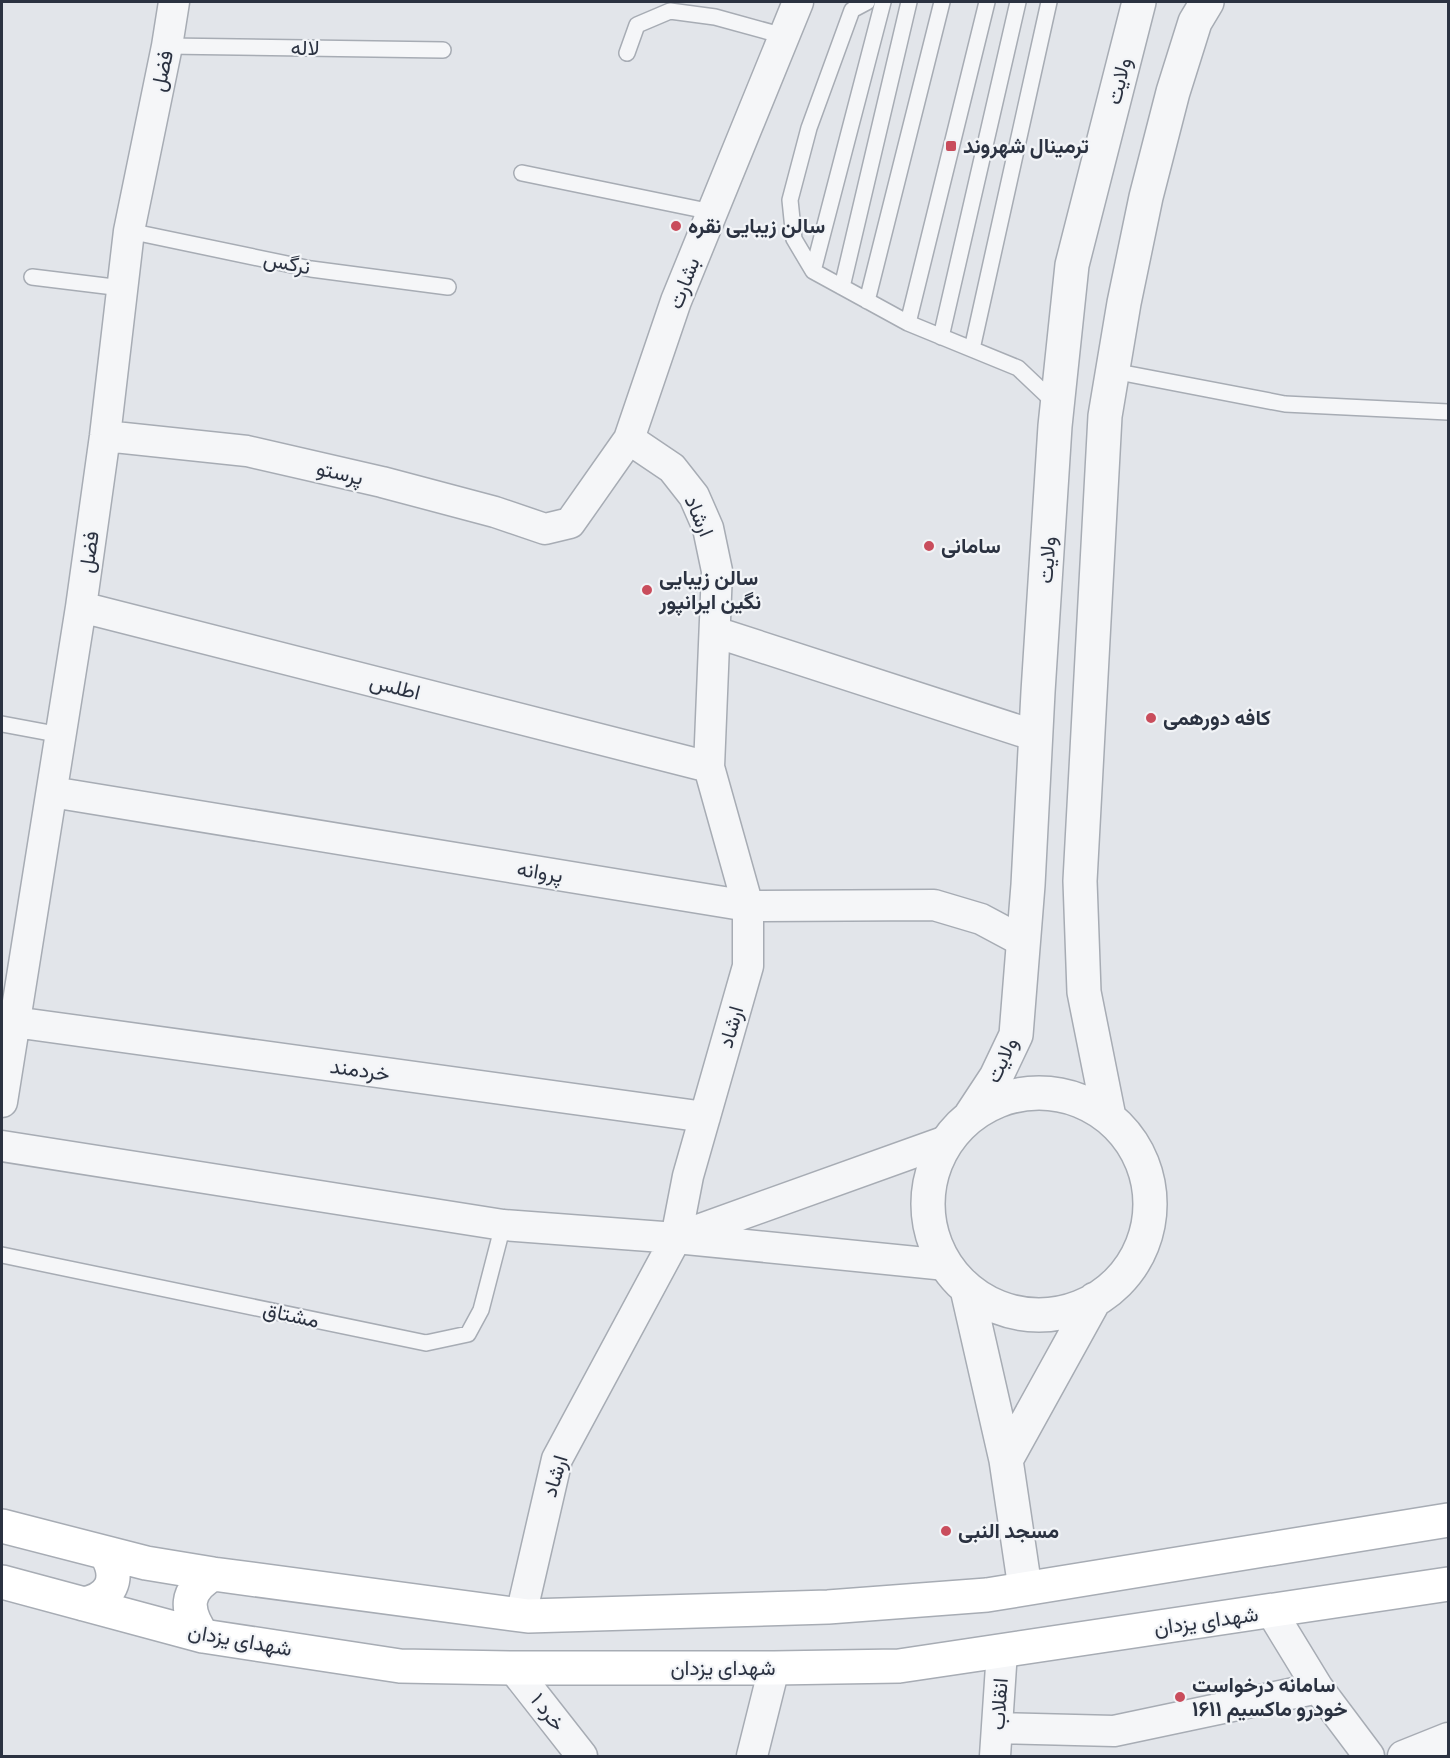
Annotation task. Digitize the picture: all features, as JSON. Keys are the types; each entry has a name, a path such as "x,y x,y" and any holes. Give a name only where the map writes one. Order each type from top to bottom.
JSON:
{"main road":[{"path":"2,1526 106,1554 213,1574 521,1615 828,1607 987,1595 1449,1520"},
{"path":"83,1604 97,1601 106,1594 111,1585 114,1576 112,1564 106,1554"},
{"path":"203,1636 192,1621 191,1601 193,1591 201,1581 213,1574"},
{"name":"شهدای یزدان","path":"2,1582 203,1636 400,1666 513,1668 899,1666 1449,1584"}],"street":[{"name":"فضل","path":"2,1102 81,607 105,436 129,231 174,2"},
{"name":"بشارت","path":"570,523 629,439 676,301 798,2"},
{"name":"ولایت","path":"971,1115 996,1077 1016,1035 1058,406 1072,265 1139,2"},
{"path":"1109,1117 1084,992 1080,881 1105,416 1124,303 1154,166 1173,92 1195,22 1207,2"},
{"name":"پرستو","path":"105,436 247,451 382,482 495,512 545,529 570,523"},
{"name":"ارشاد","path":"521,1615 557,1459 675,1238 688,1176 748,966 748,906 709,767 717,571 708,528 694,496 672,468 629,439"},
{"name":"اطلس","path":"81,607 709,767"},
{"path":"714,632 1036,736"},
{"name":"پروانه","path":"52,792 748,906 934,905 981,919 1024,942"},
{"name":"خردمند","path":"14,1022 705,1117"},
{"path":"1038,1092 1075,1098 1109,1117 1134,1144 1148,1179 1150,1217 1140,1253 1118,1284 1087,1305 1050,1315 1013,1313 980,1299 952,1275 934,1244 927,1209 931,1173 946,1141 971,1115 1002,1098 1038,1092"},
{"path":"675,1238 946,1141"},
{"path":"2,1146 503,1225 675,1238 946,1265"},
{"path":"968,1289 1006,1460 1025,1588"},
{"path":"1006,1460 1095,1299"},
{"path":"1271,1611 1318,1688 1369,1756"},
{"name":"انقلاب","path":"996,1742 1002,1651"},
{"name":"خرد ۱","path":"513,1668 582,1756"},
{"path":"752,1756 774,1668"},
{"path":"996,1742 1116,1744 1318,1688"},
{"path":"1404,1756 1449,1738"}],"lane":[{"path":"867,2 852,10 809,128 790,200 794,239 813,272 908,323 1018,368 1058,406"},
{"path":"813,272 883,2"},
{"path":"842,287 909,2"},
{"path":"867,301 942,2"},
{"path":"908,323 987,2"},
{"path":"941,337 1018,2"},
{"path":"972,349 1048,2"},
{"path":"627,53 637,25 670,11 715,17 784,36"},
{"name":"لاله","path":"167,46 442,50"},
{"path":"522,173 712,212"},
{"name":"نرگس","path":"129,231 311,269 448,287"},
{"path":"32,277 122,288"},
{"path":"1113,371 1285,404 1449,411"},
{"path":"2,724 61,735"},
{"name":"مشتاق","path":"2,1255 426,1343 468,1334 481,1310 503,1225"}],"place":[{"name":"ترمینال شهروند","path":"951,146"},
{"name":"سالن زیبایی نقره","path":"676,226"},
{"name":"سامانی","path":"929,546"},
{"name":"سالن زیبایی نگین ایرانپور","path":"647,590"},
{"name":"کافه دورهمی","path":"1151,718"},
{"name":"مسجد النبی","path":"946,1531"},
{"name":"سامانه درخواست خودرو ماکسیم ۱۶۱۱","path":"1180,1697"}]}
